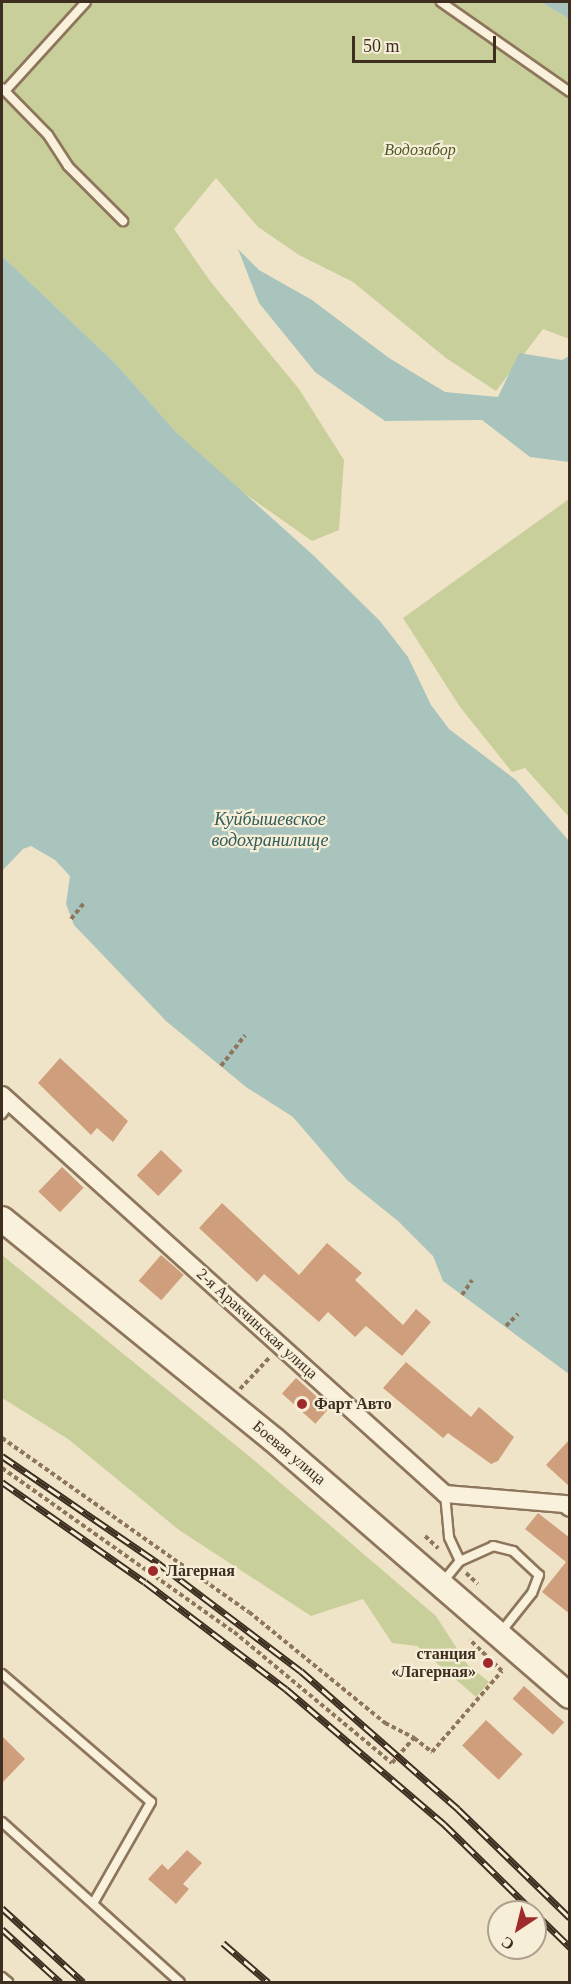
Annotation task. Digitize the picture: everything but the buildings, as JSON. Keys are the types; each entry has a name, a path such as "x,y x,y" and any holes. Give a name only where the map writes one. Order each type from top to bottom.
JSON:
{"main road":[{"name":"Боевая улица","path":"2,1219 228,1403 500,1632 570,1696"}],"street":[{"name":"2-я Аракчинская улица","path":"5,1104 280,1345 445,1494"},
{"path":"445,1494 565,1504 570,1508"}],"lane":[{"path":"86,2 3,89 48,135 68,166 123,221"},
{"path":"441,2 570,92"},
{"path":"445,1494 449,1537 460,1562"},
{"path":"442,1583 460,1562 493,1546 513,1551 539,1575 532,1593 500,1632"},
{"path":"2,1674 151,1802 94,1902"},
{"path":"2,1822 94,1902 180,1983"},
{"path":"2,1977 8,1983"}],"path":[{"path":"71,919 85,902"},
{"path":"221,1066 245,1035"},
{"path":"462,1295 472,1280"},
{"path":"506,1326 518,1314"},
{"path":"228,1403 280,1345"},
{"path":"2,1438 249,1612 385,1723 414,1738 432,1752 502,1671"},
{"path":"2,1468 234,1632 392,1763 414,1738"}],"green space":[{"name":"Водозабор","path":"2,2 541,2 569,19 569,339 543,329 496,391 446,358 353,282 299,255 258,227 216,178 174,229 210,281 299,389 344,460 339,530 312,541 241,491 176,432 116,364 2,256"},
{"path":"569,499 569,817 525,768 512,772 460,707 403,618"},
{"path":"2,1255 255,1461 436,1616 467,1664 489,1682 476,1697 417,1646 392,1643 363,1599 311,1616 179,1530 68,1439 2,1398"}],"water":[{"path":"541,2 569,2 569,19"},
{"path":"238,249 259,270 312,300 389,358 445,392 498,397 519,353 562,360 569,356 569,462 530,457 482,420 385,421 315,372 259,303"},
{"name":"Куйбышевское водохранилище","path":"2,256 116,364 176,432 313,555 380,621 408,657 431,705 449,729 516,780 569,841 569,1374 443,1281 433,1256 398,1221 347,1180 293,1117 246,1087 166,1021 74,925 66,904 70,876 55,860 31,846 23,849 2,871"}],"railway":[{"path":"2,1456 158,1563 301,1671 458,1809 570,1918"},
{"path":"2,1482 145,1582 286,1689 444,1824 522,1900"},
{"path":"2,1908 83,1982"},
{"path":"547,1925 570,1947"},
{"path":"2,1929 60,1982"},
{"path":"223,1943 268,1982"}],"place":[{"name":"Фарт Авто","path":"302,1404"},
{"name":"Лагерная","path":"153,1571"},
{"name":"станция «Лагерная»","path":"488,1663"}]}
